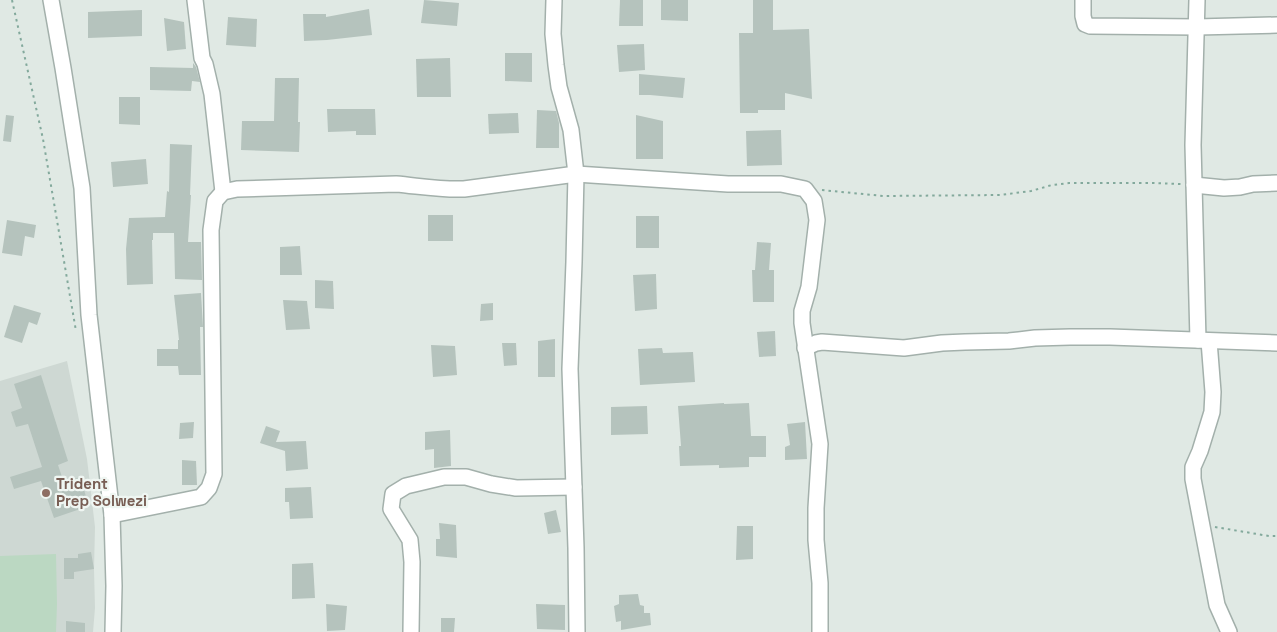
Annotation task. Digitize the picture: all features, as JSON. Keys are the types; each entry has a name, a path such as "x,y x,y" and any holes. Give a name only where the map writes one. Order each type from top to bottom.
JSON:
{"street":[{"path":"51,0 82,188 90,315 112,515 113,632"},
{"path":"195,0 202,58 212,94 223,192"},
{"path":"554,0 553,34 556,65 559,87 571,130 576,174 570,369 577,632"},
{"path":"1084,0 1083,16 1085,24 1090,26 1197,27 1277,25"},
{"path":"1198,0 1193,145 1194,185 1204,340 1213,392 1212,412 1193,467 1193,479 1217,605 1229,632"},
{"path":"112,515 201,497 209,488 214,474 211,230 216,201 223,192 237,189 396,184 446,190 576,174 728,184 780,184 805,188 814,201 817,220 809,287 802,311 802,322 820,444 816,508 816,540 820,583 820,632"},
{"path":"1194,185 1224,188 1277,183"},
{"path":"805,348 822,342 904,348 964,342 1070,337 1277,343"},
{"path":"410,632 412,562 410,540 391,508 393,494 406,486 444,477 466,477 516,488 574,487"}],"path":[{"path":"12,0 43,139 77,336"},
{"path":"805,188 884,196 1000,195 1031,192 1052,185 1069,183 1194,185"},
{"path":"1201,525 1277,536"}],"shaded area":[{"name":"Trident Prep Solwezi","path":"67,361 87,459 95,527 95,608 93,632 0,632 0,381"}],"green space":[{"path":"56,554 56,632 0,632 0,556"}],"building":[{"path":"424,0 459,3 457,26 421,23"},
{"path":"620,0 643,0 643,26 619,26"},
{"path":"661,0 688,0 688,21 661,20"},
{"path":"753,0 773,0 773,30 809,29 812,99 785,93 785,110 758,110 758,113 740,113 739,33 753,33"},
{"path":"369,9 372,35 304,41 303,14 326,14 326,17"},
{"path":"142,10 142,36 88,38 88,12"},
{"path":"228,17 257,19 256,47 226,45"},
{"path":"164,18 184,22 186,49 167,51"},
{"path":"644,44 645,70 619,72 617,45"},
{"path":"505,53 532,53 532,82 505,81"},
{"path":"450,58 451,97 417,97 416,59"},
{"path":"193,63 200,82 192,81 191,91 150,90 150,67 193,68"},
{"path":"639,74 685,78 683,98 639,95"},
{"path":"275,78 299,78 299,152 241,150 242,121 274,121"},
{"path":"119,97 140,97 140,125 119,124"},
{"path":"327,109 375,109 376,135 356,135 356,131 328,132"},
{"path":"537,110 556,111 559,123 559,148 536,148"},
{"path":"518,113 519,133 489,134 488,114"},
{"path":"6,115 14,116 11,142 3,141"},
{"path":"636,115 663,121 663,159 636,159"},
{"path":"781,130 782,165 747,166 746,131"},
{"path":"170,144 192,145 188,242 201,242 202,280 175,279 174,233 153,233 153,284 127,285 126,249 129,218 165,217 167,191 169,192"},
{"path":"146,159 148,184 113,187 111,162"},
{"path":"428,215 453,215 453,241 428,241"},
{"path":"636,216 659,216 659,248 636,248"},
{"path":"7,220 36,225 34,238 25,236 22,256 2,253"},
{"path":"757,242 771,243 769,270 774,270 774,302 753,302 752,270 755,270"},
{"path":"300,246 302,275 280,275 280,247"},
{"path":"656,274 657,309 635,311 633,275"},
{"path":"315,280 333,281 334,309 315,308"},
{"path":"201,293 203,327 200,327 201,375 179,375 178,366 157,366 157,349 178,349 179,340 174,295"},
{"path":"283,300 307,301 310,329 286,330"},
{"path":"493,303 493,320 480,321 481,304"},
{"path":"14,305 41,313 37,325 29,322 22,343 4,337"},
{"path":"775,331 776,356 759,357 757,332"},
{"path":"555,339 555,377 538,377 538,341"},
{"path":"502,343 516,343 517,365 504,366"},
{"path":"431,345 455,346 457,375 433,377"},
{"path":"662,348 663,353 693,352 695,382 640,385 638,349"},
{"path":"41,375 68,461 58,465 64,483 80,477 89,506 54,518 41,481 14,489 10,477 42,467 28,424 16,427 11,412 22,408 14,384"},
{"path":"749,403 751,436 766,436 766,457 749,457 749,467 719,468 719,465 680,466 679,446 681,446 678,406"},
{"path":"647,406 648,434 611,435 611,407"},
{"path":"194,422 193,438 179,439 180,423"},
{"path":"805,422 807,459 785,460 785,447 790,445 787,424"},
{"path":"266,426 280,431 276,442 306,441 308,469 286,471 285,451 260,443"},
{"path":"450,430 451,466 434,468 434,449 425,450 425,432"},
{"path":"182,460 196,461 197,485 182,485"},
{"path":"311,487 313,518 290,519 289,502 285,502 285,488"},
{"path":"556,510 561,532 548,534 544,513"},
{"path":"439,523 456,525 457,558 436,556 436,539 440,539"},
{"path":"737,526 753,526 753,559 736,560"},
{"path":"91,552 94,569 74,572 74,579 64,579 64,558 78,558 78,554"},
{"path":"313,563 315,598 292,599 292,564"},
{"path":"638,594 640,605 644,606 644,613 650,613 651,625 621,630 621,621 616,622 614,606 619,604 619,595"},
{"path":"326,604 347,606 345,630 327,631"},
{"path":"536,604 565,605 565,630 537,629"},
{"path":"441,618 455,618 454,632 441,632"},
{"path":"66,621 85,623 85,632 66,632"}],"place":[{"name":"Trident Prep Solwezi","path":"46,493"}]}
